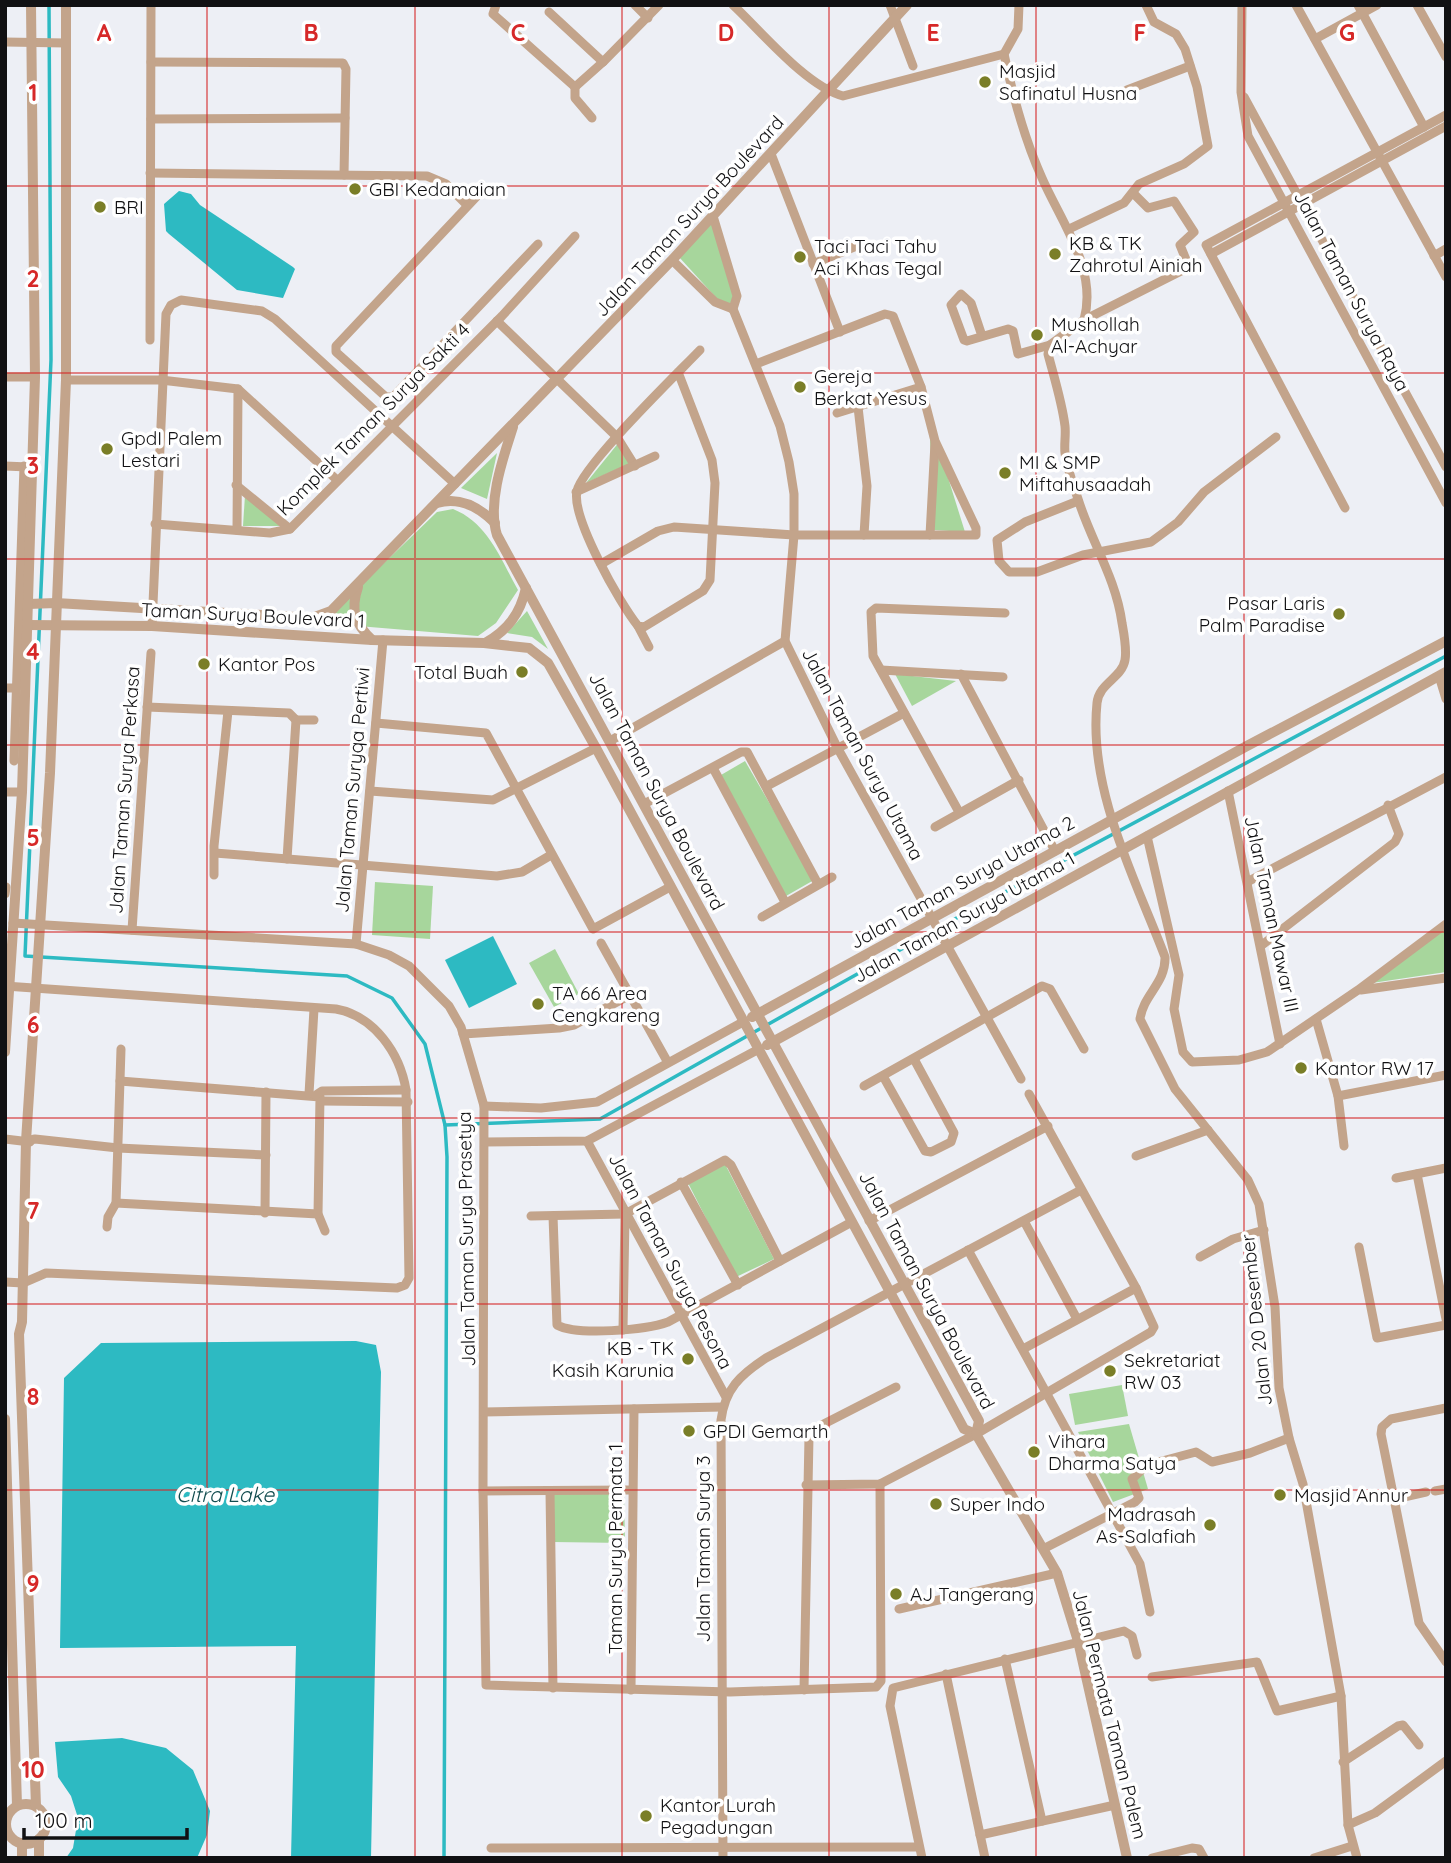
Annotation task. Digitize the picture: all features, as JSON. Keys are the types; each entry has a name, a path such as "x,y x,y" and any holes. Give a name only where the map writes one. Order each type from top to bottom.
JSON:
{"street":[{"path":"14,761 27,625 28,467 35,377 36,42 31,5"},
{"path":"39,1858 39,1839 45,1830 46,1819 36,1806 19,1334 22,1322 26,1141 40,952 38,925 66,380 62,43 66,5"},
{"path":"149,340 151,5"},
{"path":"496,5 493,14 575,87"},
{"path":"635,5 648,18"},
{"path":"592,118 575,98 575,87 659,5"},
{"path":"733,5 830,92 853,95 1004,54"},
{"path":"891,5 913,66"},
{"name":"Jalan Taman Surya Boulevard","path":"434,504 558,380 672,260 830,92 907,5"},
{"path":"1019,5 1018,29 1004,54 1020,123 1042,179 1069,229 1085,276 1087,308 1084,320"},
{"path":"1069,229 1124,204 1139,184 1184,164 1208,146 1190,66 1179,37 1157,26 1146,5"},
{"name":"Jalan Taman Surya Raya","path":"1242,5 1241,92 1248,136 1446,503"},
{"path":"1296,5 1446,277"},
{"path":"1315,38 1360,9 1377,5"},
{"path":"1417,5 1446,57"},
{"path":"1360,9 1424,127"},
{"path":"549,12 603,62"},
{"path":"5,42 62,43"},
{"path":"151,62 341,62 346,69 344,175"},
{"path":"1127,90 1190,66"},
{"name":"Jalan Taman Surya Raya","path":"1241,92 1446,467"},
{"path":"1286,207 1304,204 1446,115"},
{"path":"151,118 345,118"},
{"path":"1345,508 1211,254 1286,207 1298,194 1446,126"},
{"path":"771,154 840,332"},
{"path":"150,173 428,176 446,184 467,205"},
{"path":"982,336 969,299 957,296 951,304 964,340 982,336 1011,329 1020,354 1050,345 1084,320 1189,267 1180,245 1194,232 1174,201 1149,208 1133,193"},
{"path":"480,194 335,349 386,397 393,397 538,244"},
{"name":"Jalan Taman Surya Utama","path":"713,216 737,296 733,309 780,426 789,462 794,494 794,535 785,640 837,747 1021,1079"},
{"path":"1305,241 1319,233"},
{"name":"Komplek Taman Surya Sakti 4","path":"155,524 279,533 290,529 390,425 497,321 575,236"},
{"path":"813,264 859,245"},
{"path":"1434,256 1446,249"},
{"path":"672,260 715,302 733,309"},
{"path":"152,626 166,314 171,305 181,300 262,311 275,318 455,484"},
{"path":"601,564 665,528 794,535 974,537 976,528 936,441 921,387 893,316 885,314 756,364"},
{"path":"497,321 617,438 635,466"},
{"name":"Jalan 20 Desember","path":"1050,345 1048,354 1065,426 1065,453 1078,501 1093,540 1102,554 1122,620 1126,659 1101,690 1097,701 1101,766 1113,824 1164,957 1162,979 1141,1008 1140,1019 1175,1089 1248,1180 1259,1204 1275,1307 1279,1388 1289,1438 1303,1484 1341,1696 1348,1825 1357,1858"},
{"path":"649,647 601,564 577,515 576,492 583,477 699,350"},
{"path":"638,626 644,627 709,585 715,483 712,460 678,372"},
{"path":"5,377 35,377"},
{"path":"66,380 161,380 238,388 337,480"},
{"path":"837,413 921,387"},
{"path":"237,530 238,388"},
{"path":"1397,414 1412,405"},
{"path":"858,407 867,486 864,535"},
{"name":"Jalan Taman Surya Boulevard","path":"484,643 522,646 540,654 596,748 850,1223 964,1429 976,1434 979,1421 500,541 495,523 501,470 514,424"},
{"path":"1078,501 1025,522 997,540 999,561 1009,572 1037,572 1083,555 1102,554 1138,542 1151,542 1178,522 1203,492 1276,437"},
{"path":"930,536 936,441"},
{"path":"576,492 655,456"},
{"path":"5,466 28,467"},
{"path":"5,1052 7,986 17,923 9,887 22,792 14,761 16,688 31,604 28,467"},
{"path":"236,485 290,529"},
{"path":"434,504 454,501 466,503 495,523"},
{"name":"Taman Surya Boulevard 1","path":"31,604 312,618 335,608 434,504"},
{"path":"359,585 354,615 359,626 377,640"},
{"path":"484,643 510,624 526,589"},
{"path":"960,812 873,656 873,609 1005,613"},
{"name":"Taman Surya Boulevard 1","path":"27,625 152,626 377,640 484,643"},
{"name":"Jalan Taman Suryqa Pertiwi","path":"356,944 376,723 377,640"},
{"name":"Jalan Taman Surya Utama","path":"610,741 785,640"},
{"name":"Jalan Taman Surya Utama 2","path":"484,1110 597,1102 667,1061 745,1025 933,923 1055,851 1113,824 1446,641"},
{"name":"Jalan Taman Surya Perkasa","path":"132,930 151,653"},
{"path":"881,670 1003,677"},
{"path":"961,674 1055,851"},
{"path":"1443,674 1446,699"},
{"name":"Jalan Taman Surya Utama 1","path":"485,1142 587,1141 1123,846 1147,836 1443,674"},
{"path":"5,688 16,688"},
{"path":"147,707 289,713 296,720 314,720"},
{"path":"214,875 228,711"},
{"path":"767,786 904,713"},
{"path":"287,859 296,720"},
{"path":"376,723 486,733 593,929 670,887"},
{"path":"742,741 818,884"},
{"path":"370,791 493,800 596,748"},
{"path":"644,804 741,752 749,754"},
{"path":"713,768 785,902"},
{"path":"1249,881 1446,777"},
{"path":"935,827 1019,780"},
{"name":"Jalan Taman Mawar III","path":"1228,791 1249,881 1280,1044"},
{"path":"5,792 22,792"},
{"path":"1262,945 1395,842 1399,835 1388,806"},
{"path":"1147,836 1180,975 1174,1009 1185,1057 1196,1064 1239,1060 1267,1052 1358,990 1446,923"},
{"path":"215,853 510,876 551,855"},
{"path":"762,917 832,877"},
{"path":"5,894 9,887"},
{"name":"Jalan Taman Surya Prasetya","path":"17,923 356,944 389,955 409,966 449,1006 463,1034 484,1110 484,1683 489,1687 554,1688"},
{"path":"601,943 667,1061"},
{"path":"1358,990 1446,978"},
{"path":"5,1282 23,1283 46,1273 397,1288 405,1285 409,1278 408,1102 404,1077 379,1032 366,1019 349,1012 7,986"},
{"path":"864,1086 1047,986 1084,1049"},
{"path":"463,1034 574,1025 630,995"},
{"path":"314,1009 318,1214 326,1231"},
{"path":"1316,1019 1338,1096 1344,1146"},
{"path":"107,1227 108,1217 116,1203 121,1049"},
{"path":"883,1076 925,1151 931,1152 951,1142 954,1133 914,1059"},
{"path":"1338,1096 1446,1075"},
{"path":"120,1081 408,1102"},
{"path":"316,1097 322,1091 406,1090"},
{"path":"265,1213 266,1092"},
{"path":"806,1485 880,1483 976,1434 1151,1332 1154,1322 1029,1094"},
{"path":"869,1221 1048,1126"},
{"path":"1136,1156 1208,1130"},
{"path":"5,1139 78,1148 94,1146 266,1155"},
{"name":"Jalan Taman Surya Pesona","path":"587,1141 724,1402"},
{"path":"531,1216 625,1214 681,1182 730,1160 780,1261"},
{"path":"1396,1178 1446,1168"},
{"path":"1417,1174 1446,1319"},
{"path":"681,1182 738,1285"},
{"path":"485,1412 634,1409 724,1402 740,1376 766,1358 1081,1190"},
{"path":"116,1203 318,1214"},
{"path":"623,1330 625,1214"},
{"path":"553,1216 552,1325 566,1329 653,1328 681,1316 850,1223"},
{"path":"1024,1221 1077,1319"},
{"path":"1200,1257 1233,1239 1264,1230"},
{"path":"1359,1247 1377,1338 1446,1325"},
{"path":"968,1250 1140,1564 1150,1612"},
{"path":"1023,1349 1136,1289"},
{"path":"804,1690 809,1437 812,1430 896,1387"},
{"name":"Jalan Taman Surya 3","path":"722,1853 721,1705 725,1692 724,1402"},
{"path":"1446,1408 1391,1419 1382,1427 1381,1434 1419,1623 1446,1662"},
{"name":"Taman Surya Permata 1","path":"631,1690 631,1490 634,1409"},
{"path":"5,1419 9,1660 17,1805 8,1815 7,1830 10,1836 22,1843 39,1839"},
{"name":"Jalan Permata Taman Palem","path":"976,1434 1045,1548 1057,1573 1078,1641 1127,1858"},
{"path":"1045,1548 1135,1502 1139,1498 1132,1479 1147,1465 1196,1452 1212,1462 1250,1453 1289,1438"},
{"path":"550,1492 554,1688 725,1692 870,1689 881,1681 880,1483"},
{"path":"1395,1499 1446,1489"},
{"path":"482,1491 631,1490"},
{"path":"900,1609 1057,1573"},
{"path":"922,1858 890,1706 891,1692 896,1686 1078,1641 1128,1632 1132,1636 1137,1655"},
{"path":"1005,1659 1042,1821"},
{"path":"1152,1677 1257,1662 1277,1711 1341,1696"},
{"path":"946,1674 985,1858"},
{"path":"1343,1762 1398,1726 1404,1725 1419,1745"},
{"path":"1348,1825 1375,1813 1446,1761"},
{"path":"17,1805 36,1806"},
{"path":"981,1835 1115,1805"},
{"path":"22,1843 22,1858"},
{"path":"1314,1858 1352,1846"},
{"path":"492,1849 861,1854 919,1847"},
{"path":"1153,1858 1192,1848 1199,1849 1204,1858"}],"green space":[{"path":"713,220 742,326 679,257"},
{"path":"929,417 965,532 934,530"},
{"path":"620,441 631,463 586,483"},
{"path":"497,453 487,499 461,488"},
{"path":"245,495 282,526 243,526"},
{"path":"453,509 465,515 484,532 518,590 496,623 478,636 322,623 437,512"},
{"path":"527,611 548,649 532,637 507,633"},
{"path":"895,674 956,681 912,706"},
{"path":"745,761 814,880 786,896 721,775"},
{"path":"375,882 433,886 430,939 372,935"},
{"path":"1446,926 1446,972 1372,983"},
{"path":"555,949 579,994 554,1007 529,963"},
{"path":"725,1164 774,1259 736,1277 688,1183"},
{"path":"1122,1385 1128,1416 1075,1425 1069,1394"},
{"path":"1129,1424 1148,1489 1113,1502 1078,1432"},
{"path":"624,1493 625,1543 553,1542 554,1494"}],"water":[{"path":"179,191 191,194 200,205 295,269 283,298 237,290 166,231 164,204"},
{"path":"493,936 517,984 469,1008 445,960"},
{"name":"Citra Lake","path":"356,1341 376,1345 381,1372 371,1858 291,1858 296,1646 60,1648 64,1378 101,1343"},
{"path":"122,1738 166,1748 193,1770 210,1811 207,1835 197,1858 66,1858 73,1848 78,1818 71,1796 58,1777 55,1742"}],"waterway":[{"path":"49,5 51,360 25,956 347,976 392,998 425,1044 445,1125 447,1157 444,1858"},
{"path":"445,1125 600,1119 962,915 1446,656"}],"place":[{"name":"Masjid Safinatul Husna","path":"985,82"},
{"name":"GBI Kedamaian","path":"355,189"},
{"name":"BRI","path":"100,207"},
{"name":"KB & TK Zahrotul Ainiah","path":"1055,254"},
{"name":"Taci Taci Tahu Aci Khas Tegal","path":"800,257"},
{"name":"Mushollah Al-Achyar","path":"1037,335"},
{"name":"Gereja Berkat Yesus","path":"800,387"},
{"name":"GpdI Palem Lestari","path":"107,449"},
{"name":"MI & SMP Miftahusaadah","path":"1005,473"},
{"name":"Pasar Laris Palm Paradise","path":"1339,614"},
{"name":"Kantor Pos","path":"204,664"},
{"name":"Total Buah","path":"522,672"},
{"name":"TA 66 Area Cengkareng","path":"538,1004"},
{"name":"Kantor RW 17","path":"1301,1068"},
{"name":"KB - TK Kasih Karunia","path":"688,1359"},
{"name":"Sekretariat RW 03","path":"1110,1371"},
{"name":"GPDI Gemarth","path":"689,1431"},
{"name":"Vihara Dharma Satya","path":"1034,1452"},
{"name":"Masjid Annur","path":"1280,1495"},
{"name":"Super Indo","path":"936,1504"},
{"name":"Madrasah As-Salafiah","path":"1210,1525"},
{"name":"AJ Tangerang","path":"896,1594"},
{"name":"Kantor Lurah Pegadungan","path":"646,1816"}]}
